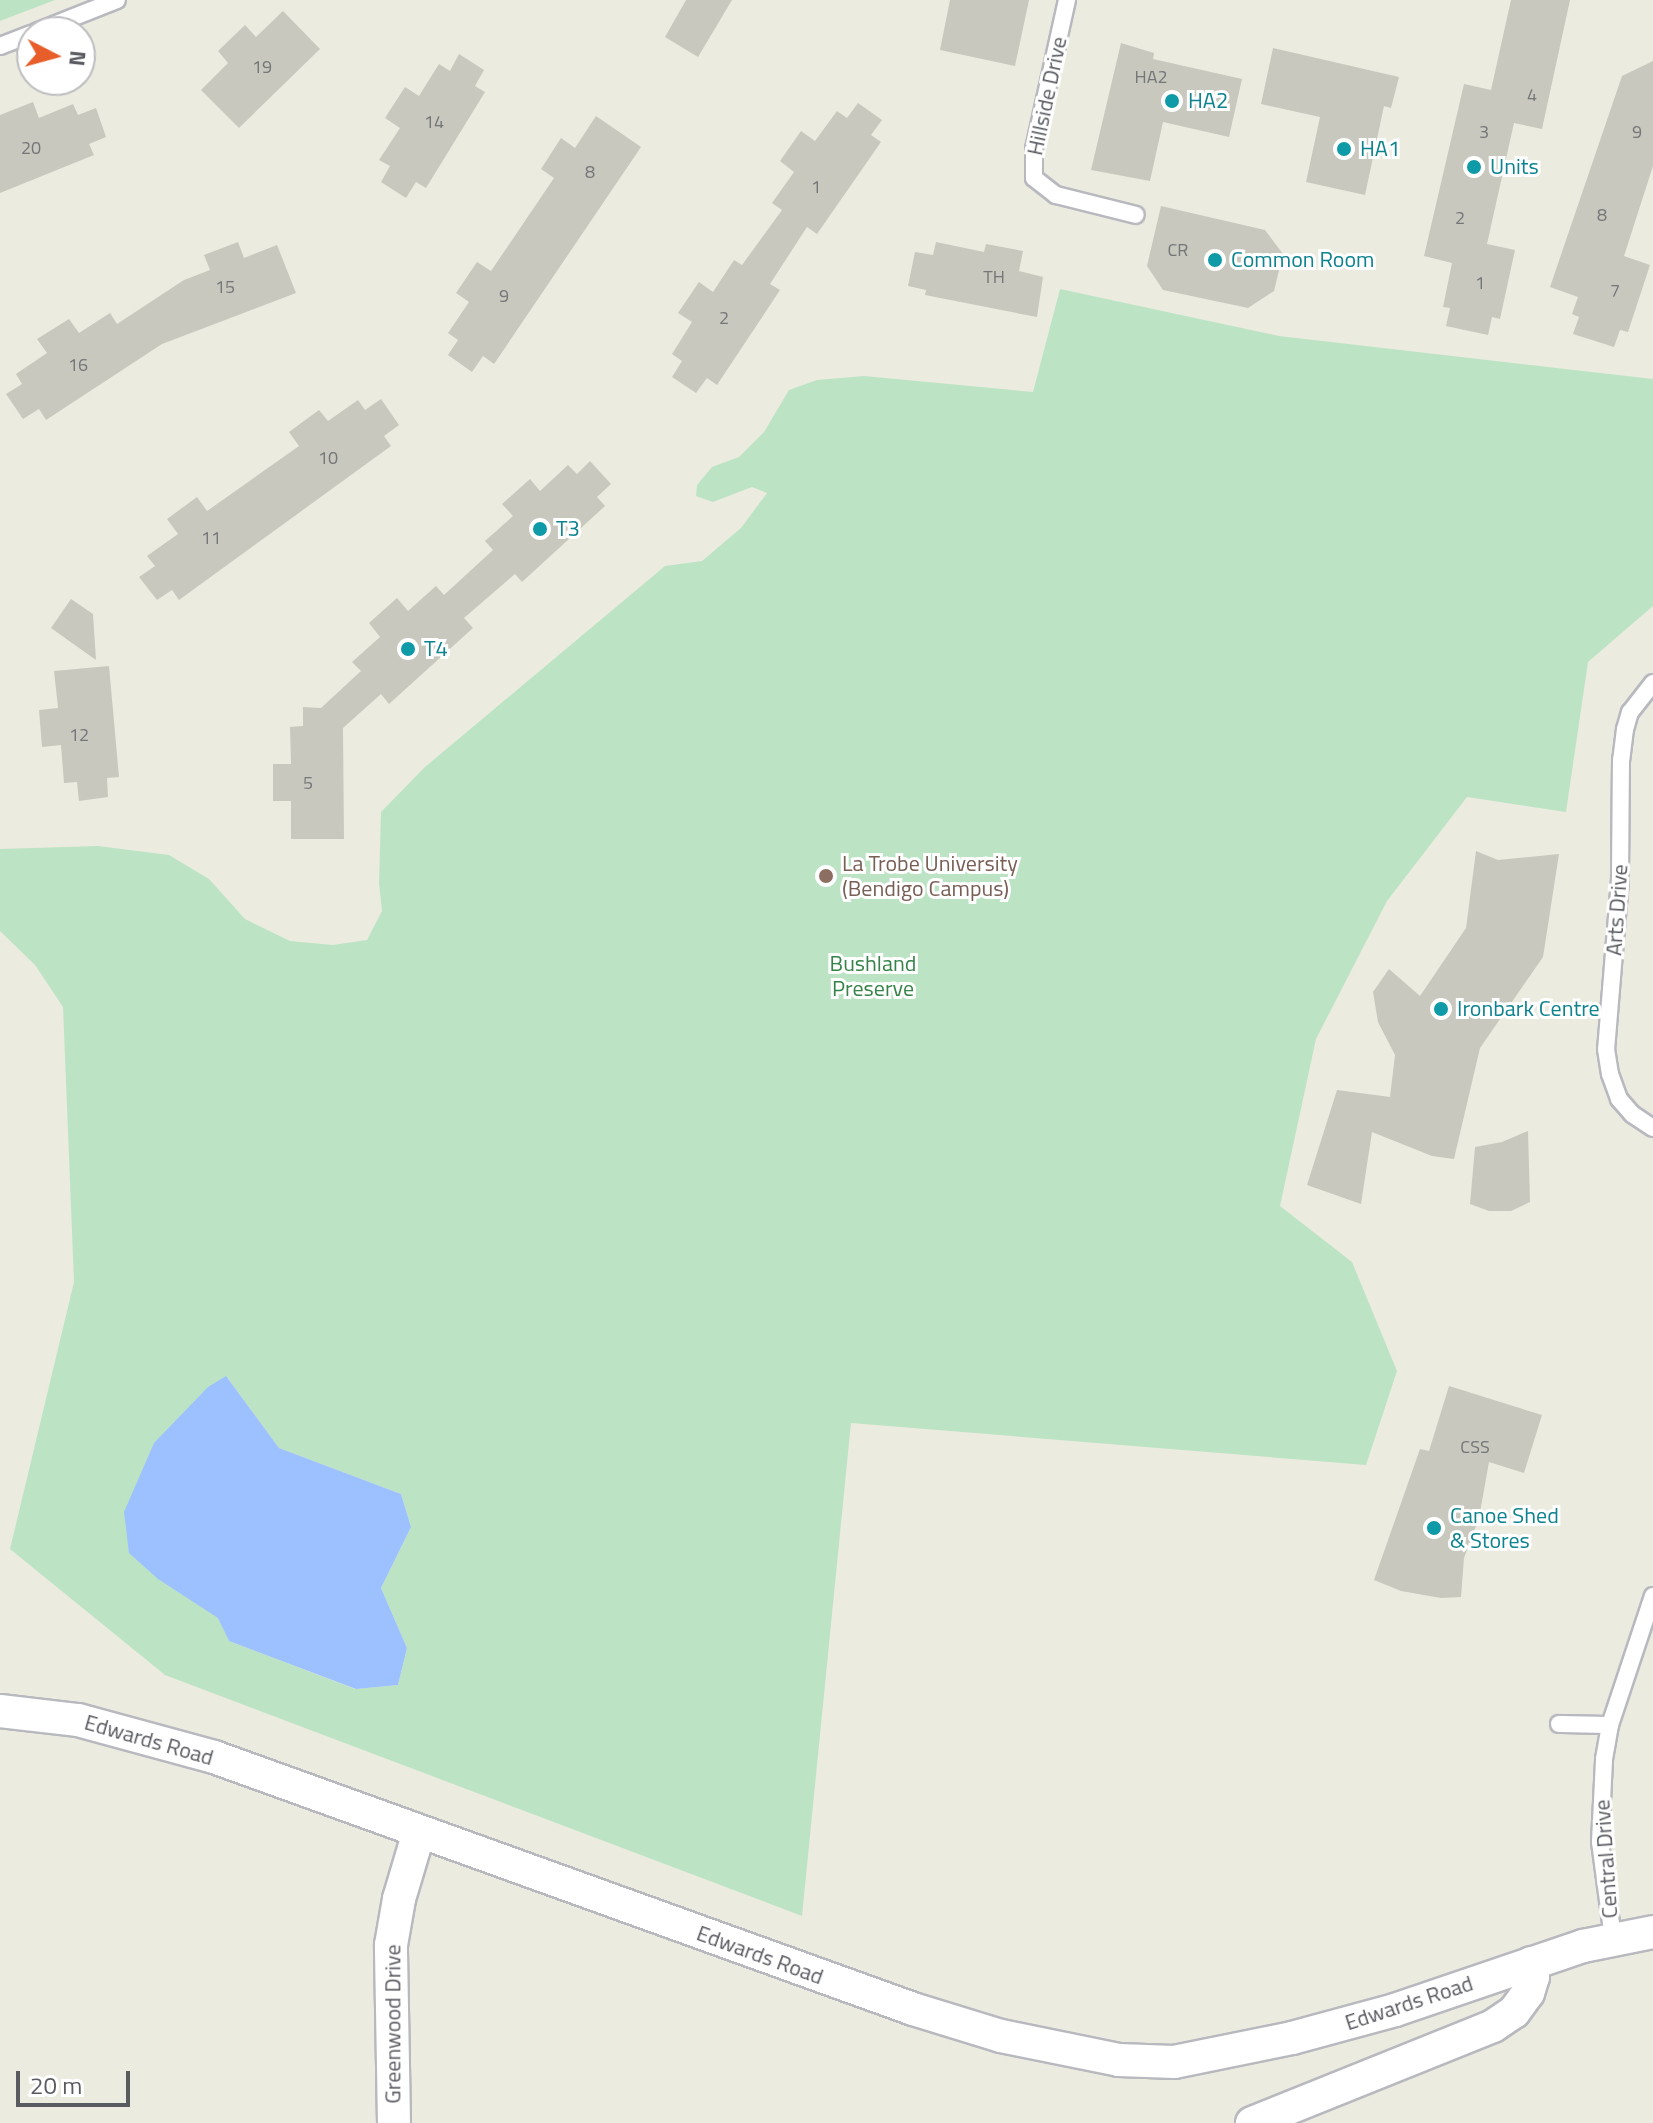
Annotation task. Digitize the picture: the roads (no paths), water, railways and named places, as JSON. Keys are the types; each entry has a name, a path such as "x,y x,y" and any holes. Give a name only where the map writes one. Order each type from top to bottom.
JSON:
{"street":[{"name":"Edwards Road","path":"0,1711 106,1726 214,1757 913,2009 1001,2036 1119,2060 1174,2062 1292,2038 1395,2010 1613,1938 1653,1932"},
{"name":"Greenwood Drive","path":"394,2123 391,1945 399,1899 419,1832"},
{"path":"1252,2123 1493,2026 1514,2012 1528,1993 1533,1977 1531,1963"}],"lane":[{"path":"77,16 117,0"},
{"name":"Hillside Drive","path":"1067,0 1034,149 1034,178 1056,195 1136,215"},
{"name":"Arts Drive","path":"1653,683 1630,712 1621,760 1621,869 1606,1049 1610,1074 1619,1099 1632,1114 1653,1128"},
{"name":"Central Drive","path":"1613,1938 1600,1842 1600,1799 1610,1725 1653,1596"},
{"path":"1559,1724 1610,1725"}],"water":[{"path":"226,1376 279,1448 401,1494 411,1527 381,1588 407,1648 398,1685 356,1689 229,1641 218,1618 158,1579 129,1553 124,1512 154,1443 208,1387"}],"place":[{"name":"HA2","path":"1172,101"},
{"name":"HA1","path":"1344,149"},
{"name":"Units","path":"1474,167"},
{"name":"Common Room","path":"1215,260"},
{"name":"T3","path":"540,529"},
{"name":"T4","path":"408,649"},
{"name":"La Trobe University (Bendigo Campus)","path":"826,876"},
{"name":"Ironbark Centre","path":"1441,1009"},
{"name":"Canoe Shed & Stores","path":"1434,1528"}],"park label":[{"name":"Bushland Preserve","path":"873,976"}]}
